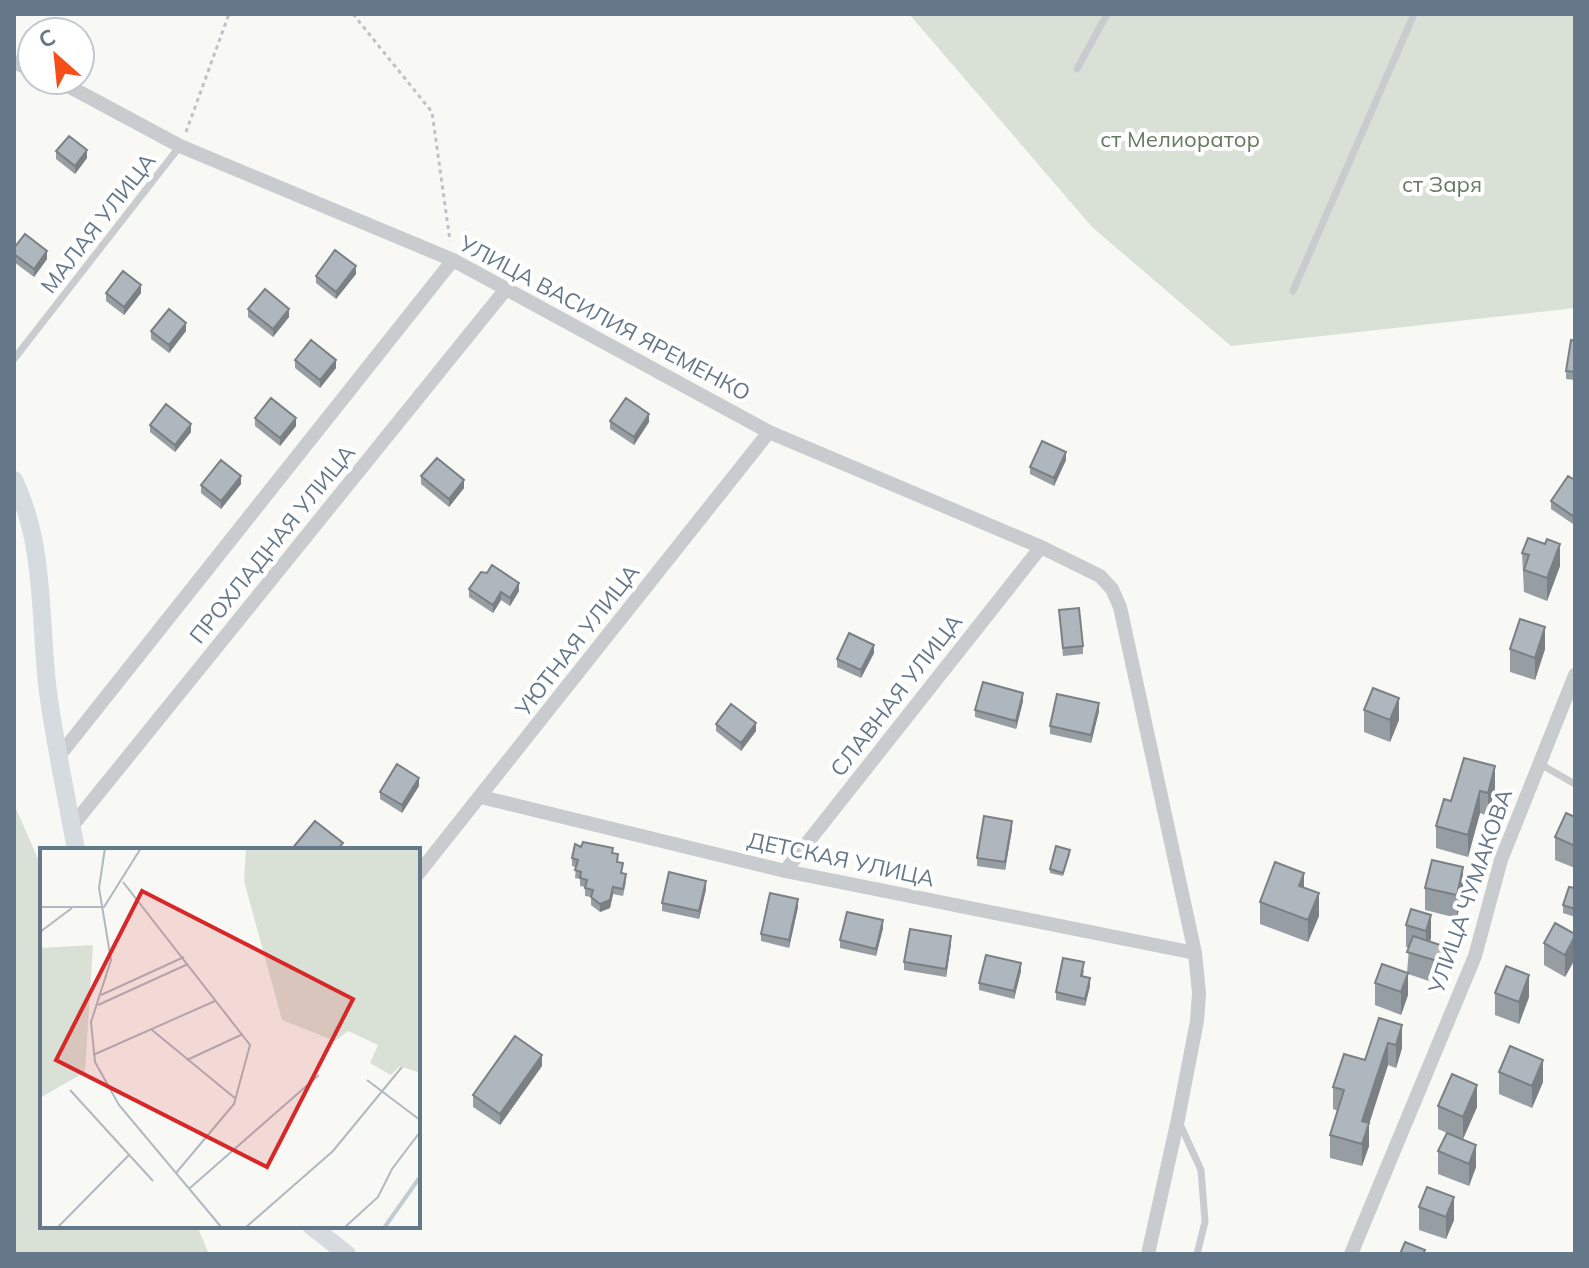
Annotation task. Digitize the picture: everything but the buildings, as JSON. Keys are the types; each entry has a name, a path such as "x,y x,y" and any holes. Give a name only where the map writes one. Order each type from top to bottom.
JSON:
{"main road":[{"path":"14,480 25,503 36,547 48,691 76,848"},
{"path":"314,1228 347,1254"}],"street":[{"name":"УЛИЦА ВАСИЛИЯ ЯРЕМЕНКО","path":"87,96 180,146 453,260 769,432 1041,547 1100,576 1112,589 1120,607 1195,953"},
{"path":"59,756 453,260"},
{"name":"ПРОХЛАДНАЯ УЛИЦА","path":"72,826 506,289"},
{"name":"УЮТНАЯ УЛИЦА","path":"420,872 769,432"},
{"name":"СЛАВНАЯ УЛИЦА","path":"785,871 1041,547"},
{"name":"УЛИЦА ЧУМАКОВА","path":"1351,1254 1475,956 1501,860 1575,675"},
{"name":"ДЕТСКАЯ УЛИЦА","path":"481,797 785,871 1195,953"},
{"path":"1148,1254 1197,1021 1199,993 1195,953"}],"lane":[{"path":"1077,69 1107,14"},
{"path":"1293,291 1414,14"},
{"name":"МАЛАЯ УЛИЦА","path":"14,359 180,146"},
{"path":"1540,764 1575,784"},
{"path":"1178,1119 1201,1170 1205,1222 1197,1254"}],"path":[{"path":"180,146 229,14"},
{"path":"353,14 432,112 453,260"}],"green space":[{"path":"909,14 1575,14 1575,308 1231,346 1092,227"},
{"path":"14,804 40,863 40,1228 198,1228 209,1254 14,1254"}],"park label":[{"name":"ст Мелиоратор","path":"1180,139"},
{"name":"ст Заря","path":"1442,184"}]}
